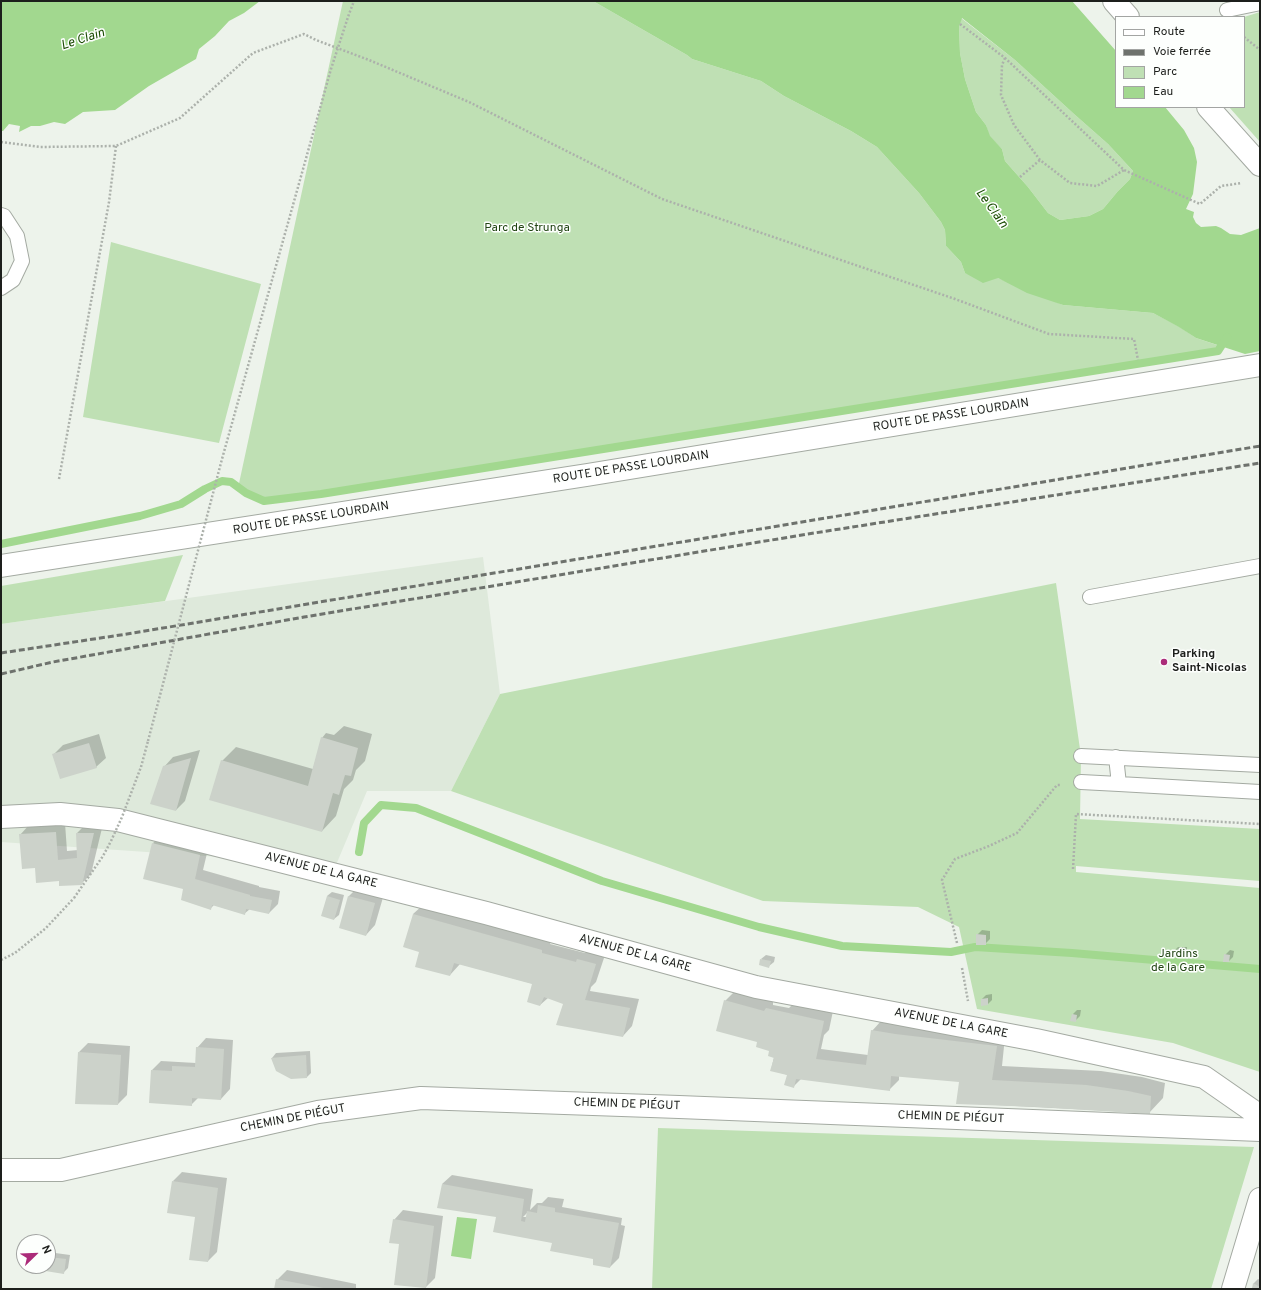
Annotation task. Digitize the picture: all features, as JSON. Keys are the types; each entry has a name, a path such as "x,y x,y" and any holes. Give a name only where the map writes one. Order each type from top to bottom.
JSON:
{"street":[{"path":"1114,1 1127,16"},
{"path":"1209,108 1253,174"},
{"name":"ROUTE DE PASSE LOURDAIN","path":"1,566 579,477 1260,365"},
{"name":"AVENUE DE LA GARE","path":"1,817 60,814 118,820 486,913 756,987 1036,1040 1204,1077 1260,1116"},
{"name":"CHEMIN DE PIÉGUT","path":"1,1170 61,1170 318,1112 421,1098 1260,1130"},
{"path":"1233,1289 1260,1199"}],"lane":[{"path":"1227,10 1260,3"},
{"path":"1,214 18,236 22,260 13,280 1,288"},
{"path":"1090,597 1260,566"},
{"path":"1081,756 1260,765"},
{"path":"1116,757 1119,784"},
{"path":"1081,782 1260,792"}],"path":[{"path":"1,960 15,953 46,928 74,898 103,856 111,841 141,767 222,459 331,69 354,1"},
{"path":"960,24 1005,58 1124,170 1200,204 1221,186 1253,174"},
{"path":"1,142 40,147 116,146 180,118 253,53 304,34 469,102 662,198 955,299 1049,334 1134,339 1136,352"},
{"path":"1245,38 1260,50"},
{"path":"1005,58 1002,65 1002,95 1014,126 1040,160 1070,183 1097,186 1124,170"},
{"path":"59,479 109,202 116,146"},
{"path":"1020,177 1040,160"},
{"path":"957,943 942,880 955,859 1017,833 1057,785 1081,782"},
{"path":"1073,869 1076,814 1260,824"},
{"path":"962,968 967,992 971,1028"}],"shaded area":[{"path":"483,557 500,694 451,791 367,791 336,865 1,842 1,624"}],"green space":[{"name":"Parc de Strunga","path":"343,1 593,1 692,59 761,81 784,96 851,131 877,147 919,193 941,222 945,230 946,246 961,262 965,273 998,278 1063,305 1153,313 1180,327 1196,338 1223,347 1218,351 264,501 238,488"},
{"path":"1260,12 1260,142 1230,108 1245,108 1245,17"},
{"path":"961,18 1015,60 1108,144 1133,171 1130,179 1103,209 1089,216 1060,220 1048,213 1005,161 1002,149 989,136 986,125 976,112 965,79 960,53 959,27"},
{"path":"111,242 261,284 219,443 83,417"},
{"path":"183,555 165,601 1,624 1,586"},
{"name":"Jardins de la Gare","path":"1056,583 1081,756 1080,819 1260,829 1260,881 1076,866 1076,872 1260,888 1260,1072 1173,1043 977,1009 959,927 918,907 763,901 451,791 500,694"},
{"path":"658,1128 1254,1147 1211,1289 652,1289"}],"water":[{"name":"Le Clain","path":"1,1 260,1 244,13 229,21 215,36 199,49 196,59 149,86 115,110 83,112 65,124 54,122 40,126 31,126 19,132 20,126 9,124 3,131 1,131"},
{"name":"Le Clain","path":"593,1 1072,1 1115,50 1115,108 1166,108 1184,130 1194,148 1197,162 1193,194 1186,209 1194,212 1193,217 1196,223 1201,227 1216,226 1230,234 1241,235 1260,228 1260,351 1245,354 1196,338 1153,313 1063,305 1027,293 998,278 983,283 965,273 961,262 946,246 945,230 941,222 919,193 877,147 851,131 784,96 761,81 692,59","holes":["962,18 1015,60 1108,144 1133,171 1130,179 1103,209 1089,216 1060,220 1048,213 1005,161 1002,149 990,136 986,125 976,112 965,79 960,53 959,27"]},
{"path":"457,1217 477,1219 471,1259 451,1256"}],"building":[{"path":"321,737 358,748 351,776 345,775 339,795 333,793 322,832 209,800 221,760 308,786"},
{"path":"89,743 97,768 60,779 52,754"},
{"path":"191,758 176,811 150,804 163,766"},
{"path":"56,832 58,860 77,858 76,833 94,833 82,885 59,886 59,881 36,883 35,868 22,869 19,834"},
{"path":"152,843 200,855 195,879 250,896 272,900 269,914 246,909 245,915 212,905 211,910 181,900 183,889 143,879"},
{"path":"327,896 340,900 334,920 321,916"},
{"path":"348,896 375,903 366,936 339,928"},
{"path":"413,914 542,950 542,953 576,962 577,959 596,964 585,1000 630,1008 623,1037 556,1025 563,1004 544,997 540,1006 527,1002 532,984 454,963 450,976 415,967 419,952 403,947"},
{"path":"976,934 986,935 986,945 976,945"},
{"path":"1173,951 1183,951 1183,957 1173,957"},
{"path":"1224,954 1230,955 1229,962 1223,962"},
{"path":"760,959 771,961 769,968 759,965"},
{"path":"988,998 988,1005 981,1006 981,999"},
{"path":"724,1000 764,1011 766,1008 824,1021 816,1059 866,1065 871,1030 997,1046 992,1080 1086,1085 1128,1091 1151,1096 1150,1114 1039,1107 956,1104 959,1082 891,1076 890,1091 796,1079 794,1088 784,1085 787,1075 770,1071 774,1058 768,1056 769,1051 756,1047 757,1042 716,1031"},
{"path":"1072,1014 1077,1015 1076,1022 1070,1021"},
{"path":"196,1047 224,1049 221,1100 192,1098 192,1106 149,1103 151,1070 172,1071 172,1066 195,1067"},
{"path":"78,1052 121,1055 118,1105 75,1104"},
{"path":"306,1055 307,1078 291,1079 276,1071 271,1058"},
{"path":"172,1181 218,1188 208,1262 189,1260 195,1217 167,1213"},
{"path":"442,1184 524,1199 521,1221 525,1222 527,1211 537,1213 538,1205 555,1208 555,1212 619,1223 610,1268 593,1265 593,1259 550,1251 552,1243 493,1232 496,1217 437,1208"},
{"path":"393,1219 434,1226 426,1288 394,1285 399,1244 389,1243"},
{"path":"56,1258 66,1259 64,1274 56,1273"},
{"path":"276,1279 323,1288 323,1289 274,1289"},
{"path":"1253,1283 1260,1287 1260,1289 1252,1289"}],"waterway":[{"path":"1,544 140,516 181,504 205,489 222,481 231,482 246,493 264,501 321,494 1218,351 1227,337"},
{"path":"359,852 364,823 381,805 416,808 602,881 759,927 842,946 951,952 975,947 1072,953 1260,969"}],"railway":[{"path":"1,653 127,634 1260,446"},
{"path":"1,674 53,662 304,617 808,534 1260,463"}],"place":[{"name":"Parking Saint-Nicolas","path":"1164,662"}]}
